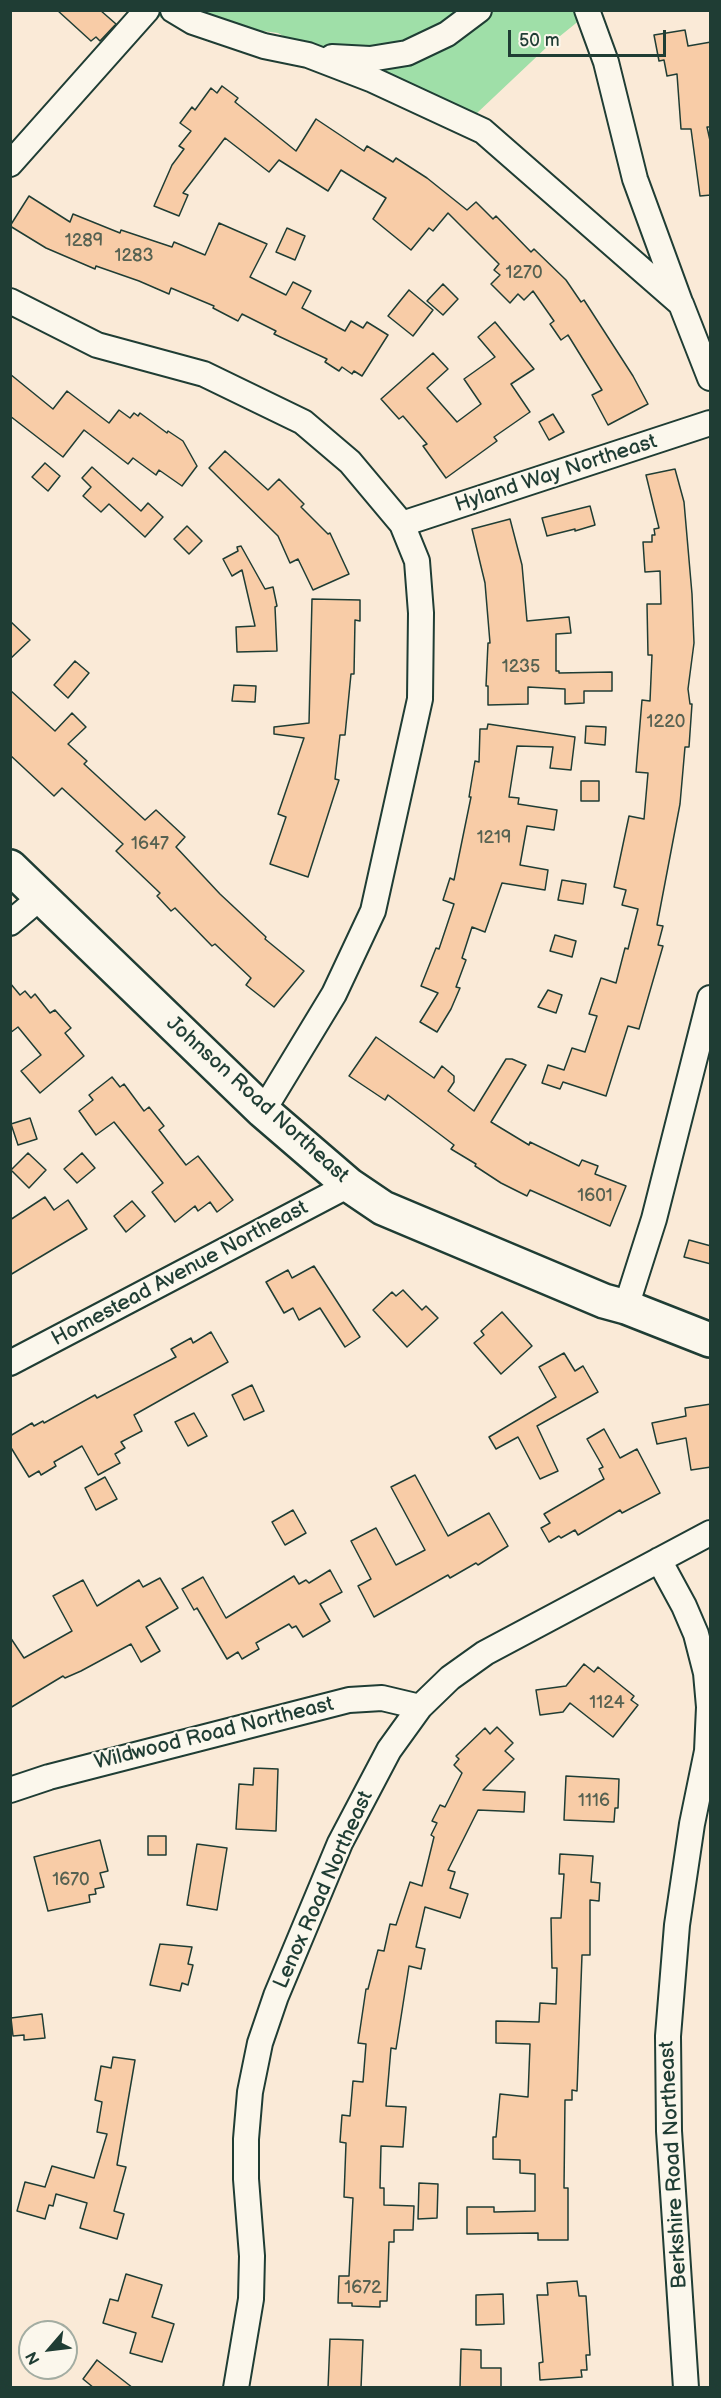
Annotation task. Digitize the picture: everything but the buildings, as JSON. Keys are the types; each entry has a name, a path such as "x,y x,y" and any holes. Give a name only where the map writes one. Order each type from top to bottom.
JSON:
{"street":[{"path":"10,164 147,10"},
{"path":"173,10 193,22 264,46 308,55 370,59 407,53 447,34 479,10"},
{"path":"587,10 606,62 635,179 711,378"},
{"path":"308,55 373,80 483,131 681,304"},
{"path":"10,301 97,345 204,374 303,422 350,462 402,524 417,561 421,613 420,699 373,911 334,994 263,1111"},
{"name":"Hyland Way Northeast","path":"402,524 711,423"},
{"name":"Johnson Road Northeast","path":"10,867 263,1111 350,1185 383,1208 604,1301 626,1307 711,1340"},
{"path":"10,923 41,897"},
{"path":"626,1307 654,1219 711,998"},
{"name":"Homestead Avenue Northeast","path":"10,1363 350,1185"},
{"name":"Lenox Road Northeast","path":"236,2388 251,2299 252,2256 246,2179 246,2139 250,2092 260,2043 276,1996 340,1843 389,1750 420,1707 450,1678 485,1653 711,1533"},
{"name":"Berkshire Road Northeast","path":"659,1560 696,1634 706,1672 709,1707 707,1751 692,1824 677,1925 668,2036 669,2131 686,2388"},
{"name":"Wildwood Road Northeast","path":"10,1790 49,1777 349,1700 382,1698 420,1707"}],"green space":[{"path":"153,11 591,11 549,45 476,114 391,99 278,33 161,18"}]}
